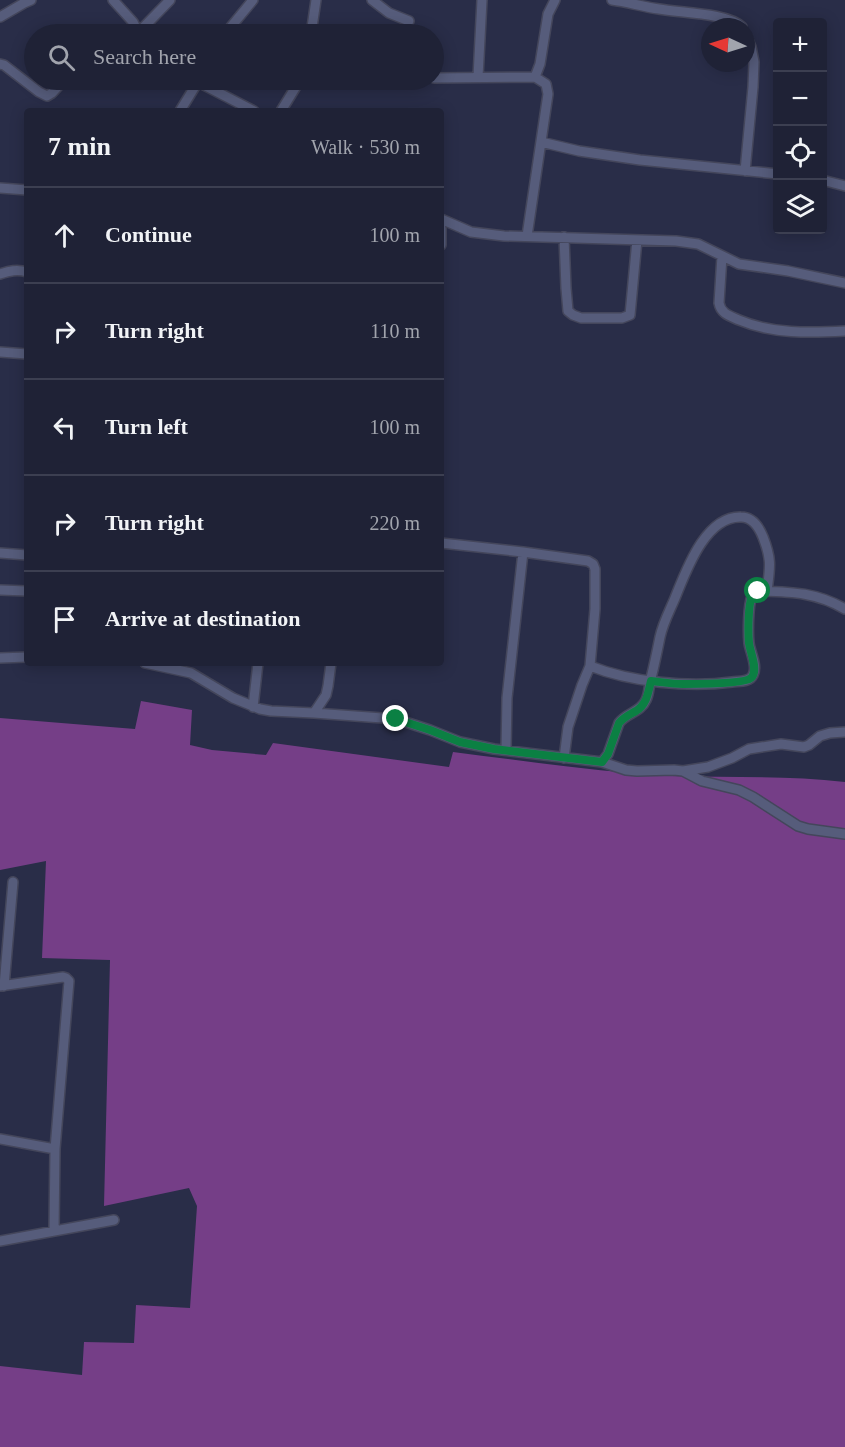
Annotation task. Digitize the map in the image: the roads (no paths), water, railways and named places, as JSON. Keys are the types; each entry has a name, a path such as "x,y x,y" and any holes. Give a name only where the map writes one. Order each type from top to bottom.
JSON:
{"street":[{"path":"0,17 31,0"},
{"path":"113,0 133,24"},
{"path":"147,24 170,0"},
{"path":"233,24 253,0"},
{"path":"312,24 315,0"},
{"path":"478,77 482,0"},
{"path":"535,77 540,64 548,14 555,0"},
{"path":"612,0 726,18"},
{"path":"377,2 389,13 409,21"},
{"path":"0,64 24,80"},
{"path":"745,171 754,72"},
{"path":"444,78 535,77 546,84 548,88 527,236"},
{"path":"36,90 47,96 55,90"},
{"path":"182,108 192,90"},
{"path":"215,90 248,108"},
{"path":"283,108 294,90"},
{"path":"541,142 579,151 640,160 773,174"},
{"path":"827,181 845,186"},
{"path":"0,188 24,190"},
{"path":"444,220 471,232 504,236 676,241 698,244 740,264 789,271 845,283"},
{"path":"564,237 568,311 581,318 622,318 630,315 637,240"},
{"path":"722,256 719,303 724,313 751,325 771,330 830,333 845,331"},
{"path":"0,274 8,271 24,271"},
{"path":"0,352 24,354"},
{"path":"602,762 608,754 619,723 639,709 646,700 660,635 687,567 703,541 717,525 727,519 743,517 754,522 760,530 771,561 767,591"},
{"path":"444,543 588,561 593,564 595,609 590,666 568,727 564,759"},
{"path":"506,750 507,698 523,552"},
{"path":"0,553 24,555"},
{"path":"0,590 24,591"},
{"path":"590,666 615,675 681,684 728,683 747,680 754,673 748,631 752,595 758,591 805,593 826,598 845,609"},
{"path":"0,658 24,657"},
{"path":"159,666 191,673 232,698 253,707 271,711 396,719 460,742 564,759 602,762 626,770 683,771 708,767 749,749 780,744 804,747 809,746 820,736 845,732"},
{"path":"191,673 194,666"},
{"path":"253,707 258,666"},
{"path":"314,712 326,695 331,666"},
{"path":"683,771 702,781 739,790 798,826 845,834"},
{"path":"13,882 2,986 63,977 69,981 55,1149 54,1231"},
{"path":"0,1139 55,1149"},
{"path":"0,1241 114,1220"}]}
